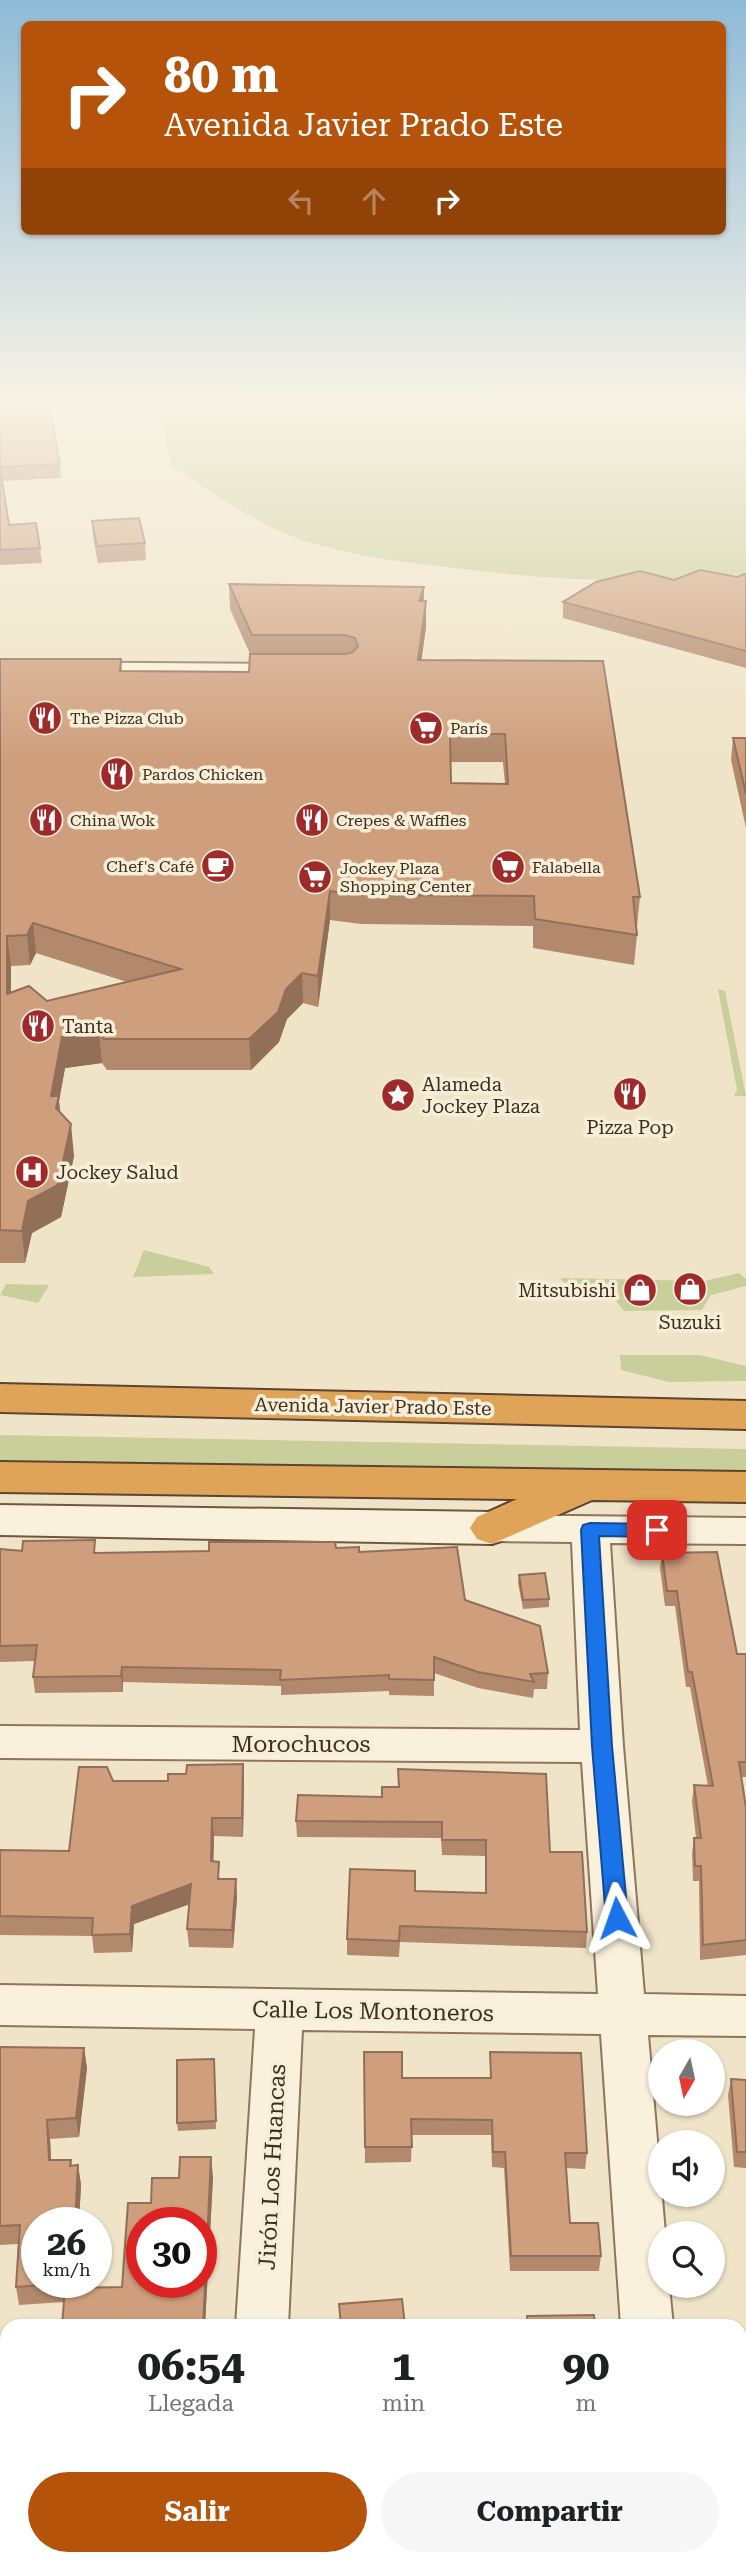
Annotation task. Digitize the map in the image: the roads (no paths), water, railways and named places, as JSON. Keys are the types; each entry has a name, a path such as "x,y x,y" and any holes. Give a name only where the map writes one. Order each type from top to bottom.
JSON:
{"highway":[{"name":"Avenida Javier Prado Este","path":"0,1398 746,1415"},
{"path":"0,1477 746,1487"},
{"path":"492,1528 587,1485"}],"main road":[{"path":"0,1520 492,1528"}],"street":[{"path":"0,669 313,671"},
{"path":"492,1528 746,1531"},
{"path":"590,1530 602,1746 646,2319"},
{"name":"Morochucos","path":"0,1742 602,1746"},
{"name":"Calle Los Montoneros","path":"0,2005 746,2016"},
{"name":"Jirón Los Huancas","path":"262,2319 277,2097 279,2009"}],"place":[{"name":"The Pizza Club","path":"45,718"},
{"name":"París","path":"426,728"},
{"name":"Pardos Chicken","path":"117,774"},
{"name":"China Wok","path":"46,820"},
{"name":"Crepes & Waffles","path":"312,820"},
{"name":"Chef's Café","path":"218,866"},
{"name":"Falabella","path":"508,867"},
{"name":"Jockey Plaza Shopping Center","path":"315,877"},
{"name":"Tanta","path":"38,1026"},
{"name":"Pizza Pop","path":"630,1094"},
{"name":"Alameda Jockey Plaza","path":"398,1095"},
{"name":"Jockey Salud","path":"32,1172"},
{"name":"Suzuki","path":"690,1289"},
{"name":"Mitsubishi","path":"640,1290"}]}
